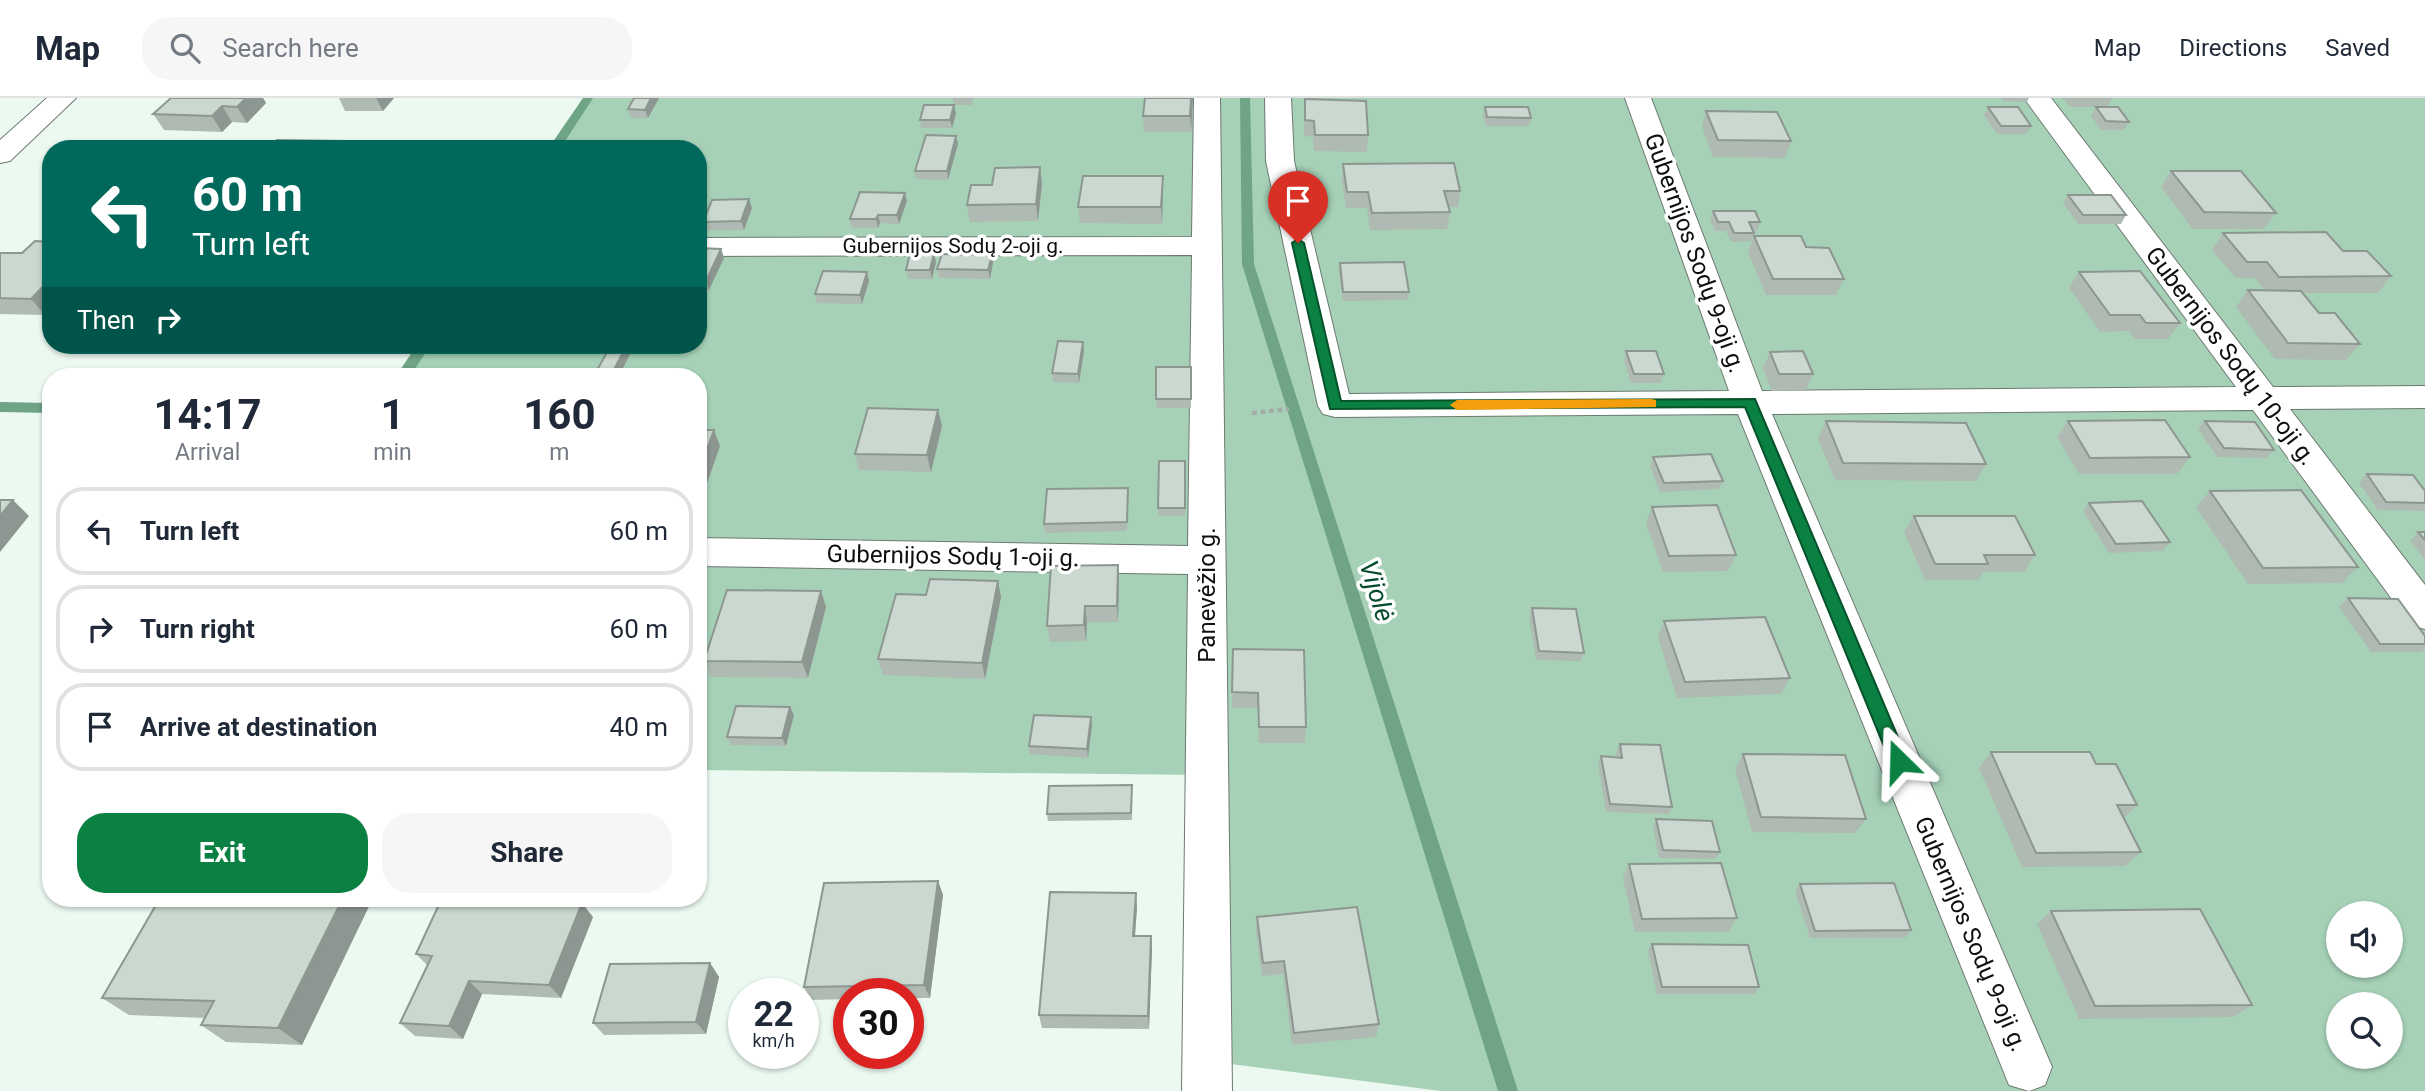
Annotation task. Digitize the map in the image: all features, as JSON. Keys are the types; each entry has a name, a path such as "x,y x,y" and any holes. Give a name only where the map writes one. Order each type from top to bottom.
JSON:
{"street":[{"path":"0,155 63,98"},
{"name":"Panevėžio g.","path":"1207,98 1207,1091"},
{"path":"1278,98 1280,161 1335,406 2425,397"},
{"name":"Gubernijos Sodų 9-oji g.","path":"1638,98 1750,403 2027,1068"},
{"name":"Gubernijos Sodų 10-oji g.","path":"2037,98 2425,614"},
{"name":"Gubernijos Sodų 2-oji g.","path":"707,247 1207,246"},
{"name":"Gubernijos Sodų 1-oji g.","path":"707,552 1207,560"}],"green space":[{"path":"588,98 2425,98 2425,1091 1441,1091 1207,1061 1207,775 707,770 707,368 408,368 418,354 707,354 707,140 560,140"}],"building":[{"path":"171,98 246,98 237,107 222,106 212,116 153,114"},
{"path":"634,98 651,98 645,110 628,109"},
{"path":"1145,98 1191,98 1190,116 1143,116"},
{"path":"1305,99 1366,101 1368,135 1315,135 1314,121 1305,120"},
{"path":"924,105 954,105 950,120 920,120"},
{"path":"1485,107 1528,107 1531,118 1487,117"},
{"path":"1988,107 2018,107 2031,126 2001,126"},
{"path":"2096,107 2118,107 2129,122 2106,121"},
{"path":"1706,111 1777,112 1791,141 1718,140"},
{"path":"926,135 956,136 947,171 915,171"},
{"path":"1454,163 1460,191 1444,191 1450,212 1372,213 1368,192 1347,192 1343,164"},
{"path":"1040,167 1036,204 967,205 971,185 992,185 995,168"},
{"path":"2171,171 2241,171 2276,213 2204,212"},
{"path":"1083,176 1163,176 1161,207 1078,207"},
{"path":"860,192 905,193 897,215 878,215 876,219 850,219"},
{"path":"2068,195 2111,195 2126,215 2083,215"},
{"path":"749,199 741,221 707,222 707,212 712,200"},
{"path":"1713,211 1755,211 1760,222 1749,222 1754,233 1734,233 1729,222 1718,222"},
{"path":"2326,232 2343,251 2367,251 2391,276 2279,277 2267,262 2247,262 2223,233"},
{"path":"1754,236 1801,236 1806,247 1829,248 1844,279 1773,279"},
{"path":"35,241 42,241 42,287 31,299 0,298 0,253 22,253"},
{"path":"707,248 721,249 707,279"},
{"path":"910,253 934,253 930,270 906,270"},
{"path":"942,254 992,255 988,270 937,269"},
{"path":"1404,262 1409,292 1343,292 1340,263"},
{"path":"823,271 867,272 860,295 815,294"},
{"path":"2140,271 2180,323 2146,323 2140,315 2110,315 2079,272"},
{"path":"2248,290 2301,291 2319,313 2335,313 2360,344 2288,343"},
{"path":"1058,341 1083,342 1078,374 1052,373"},
{"path":"1626,351 1656,351 1664,374 1634,374"},
{"path":"1803,351 1813,374 1779,374 1770,352"},
{"path":"606,354 622,354 615,368 598,368"},
{"path":"1156,367 1191,367 1191,399 1156,399"},
{"path":"868,408 938,410 927,455 855,454"},
{"path":"2165,420 2190,457 2090,458 2068,421"},
{"path":"1826,421 1966,423 1986,464 1843,463"},
{"path":"2205,421 2255,422 2274,450 2224,448"},
{"path":"707,430 714,430 707,449"},
{"path":"1711,454 1723,481 1664,483 1653,457"},
{"path":"1159,461 1185,461 1185,508 1158,508"},
{"path":"2367,474 2413,475 2425,491 2425,503 2386,502"},
{"path":"1128,488 1127,522 1044,524 1047,489"},
{"path":"2301,490 2358,567 2263,568 2210,491"},
{"path":"0,500 13,500 0,516"},
{"path":"2142,501 2170,542 2116,544 2089,503"},
{"path":"1717,505 1736,555 1669,556 1652,507"},
{"path":"1914,516 2015,516 2035,555 1984,555 1988,564 1935,564"},
{"path":"1118,565 1117,606 1085,606 1084,625 1047,626 1051,566"},
{"path":"930,579 998,581 982,663 878,659 896,594 926,595"},
{"path":"727,590 821,591 802,662 707,661 707,652"},
{"path":"2348,598 2398,599 2425,636 2425,644 2380,644"},
{"path":"1532,608 1576,609 1584,653 1539,651"},
{"path":"1765,617 1790,678 1685,682 1664,621"},
{"path":"1233,649 1304,650 1306,727 1259,727 1258,693 1232,692"},
{"path":"736,706 790,707 782,738 727,737"},
{"path":"1034,715 1091,717 1087,749 1029,746"},
{"path":"1620,744 1660,745 1672,807 1610,804 1601,756 1622,758"},
{"path":"1991,752 2090,752 2096,764 2116,764 2137,805 2117,805 2141,852 2036,853"},
{"path":"1743,754 1845,755 1866,819 1761,817"},
{"path":"1132,785 1131,813 1047,814 1049,786"},
{"path":"1656,819 1712,821 1720,852 1663,850"},
{"path":"1721,863 1737,918 1642,919 1629,864"},
{"path":"938,881 924,985 924,978 833,978 833,987 819,987 819,978 806,978 824,883"},
{"path":"1894,883 1911,930 1815,931 1800,884"},
{"path":"1050,892 1136,893 1133,936 1151,936 1148,1016 1039,1015"},
{"path":"155,907 338,907 278,1028 201,1025 214,1001 102,998"},
{"path":"438,907 580,907 549,985 469,981 449,1026 400,1023 432,956 416,954"},
{"path":"1357,907 1379,1024 1294,1033 1284,961 1263,963 1257,917"},
{"path":"2200,909 2252,1005 2095,1006 2051,911"},
{"path":"1652,944 1748,945 1759,987 1662,987"},
{"path":"710,963 696,1022 593,1023 610,964"}],"waterway":[{"path":"560,140 588,98"},
{"name":"Vijolė","path":"1245,98 1248,264 1508,1091"},
{"path":"408,368 418,354"},
{"path":"0,407 42,408"}],"slow traffic":[{"path":"1457,405 1651,403"}],"route":[{"path":"1298,243 1335,406 1750,403 1899,761"}]}
